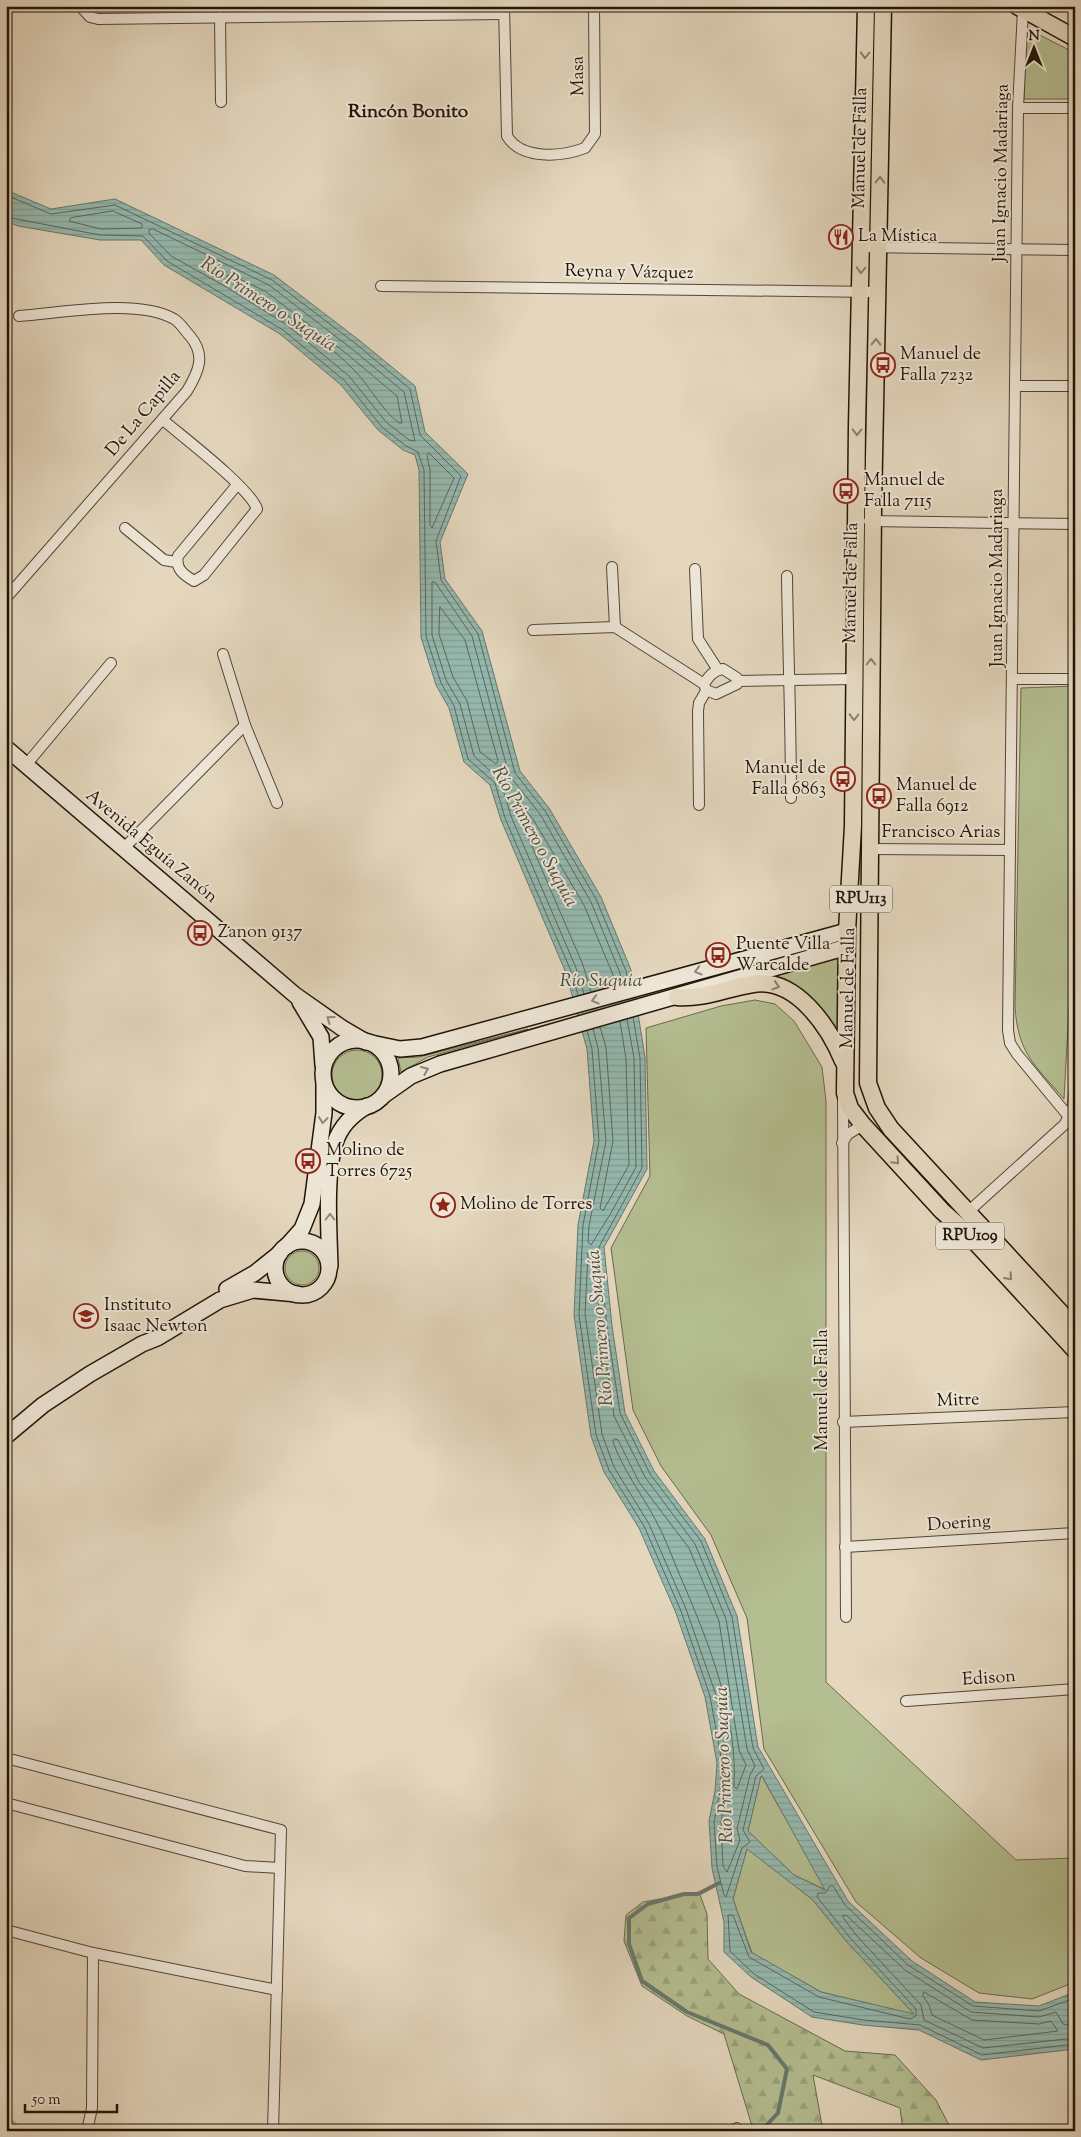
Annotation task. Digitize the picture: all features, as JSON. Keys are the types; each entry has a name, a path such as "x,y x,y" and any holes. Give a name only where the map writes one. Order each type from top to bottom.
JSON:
{"main road":[{"name":"Manuel de Falla","path":"866,6 862,247 868,292 872,521 868,1073 872,1099"},
{"name":"Manuel de Falla","path":"862,1125 847,1100 845,1072 854,826 856,521 868,292 879,247 883,6"},
{"path":"1020,8 1075,38"},
{"name":"Avenida Eguía Zanón","path":"6,748 295,995 342,1028 369,1042"},
{"name":"RPU113","path":"851,939 871,855"},
{"path":"851,939 861,1087 864,1093 872,1099"},
{"name":"RPU113","path":"284,1249 302,1230 312,1204 324,1113 324,1077 329,1055 338,1046 354,1040 400,1049 414,1049 659,982 851,939"},
{"name":"RPU113","path":"6,1436 43,1405 142,1344 157,1338 229,1295 261,1289 297,1294 313,1293 320,1288 326,1282 330,1266 331,1169 335,1143 350,1119 411,1076 429,1068 670,998 851,939"},
{"name":"RPU113","path":"670,998 695,998 759,983 777,985 797,997 820,1022 838,1049 845,1072"},
{"name":"Avenida Eguía Zanón","path":"295,995 321,1037 324,1077"},
{"path":"324,1077 331,1096 343,1105 358,1108 378,1099 390,1080 389,1064 382,1051 369,1042"},
{"name":"RPU109","path":"872,1099 891,1129 1075,1328"},
{"name":"RPU109","path":"862,1125 942,1211 968,1233 1075,1350"},
{"name":"RPU113","path":"142,1344 153,1333 250,1277 294,1242 310,1242 324,1251 330,1266"},
{"path":"284,1249 276,1266 279,1281 284,1287 297,1294"},
{"name":"RPU113","path":"6,1444 58,1396"}],"street":[{"path":"80,6 90,17 98,20 504,10"},
{"name":"Masa","path":"504,10 505,125 507,136 512,144 530,153 566,153 585,148 595,134 594,6"},
{"name":"Juan Ignacio Madariaga","path":"1020,8 1008,1030 1010,1043 1072,1121"},
{"path":"220,17 221,102"},
{"path":"1018,108 1075,108"},
{"path":"862,247 1075,250"},
{"name":"Reyna y Vázquez","path":"381,286 868,292"},
{"name":"De La Capilla","path":"6,598 187,391 197,374 201,358 196,344 176,320 156,312 125,307 19,316"},
{"path":"1016,386 1075,386"},
{"path":"126,528 164,560 176,562 185,575 194,581 204,575 257,509 255,502 238,485 163,420"},
{"path":"176,562 178,556 238,485"},
{"path":"856,521 1075,524"},
{"path":"612,567 615,628"},
{"path":"694,570 698,639 716,663 718,670"},
{"path":"787,576 789,682 791,691 791,798"},
{"path":"533,630 615,628 716,694 733,688 738,681"},
{"path":"223,654 245,725 277,803"},
{"path":"26,765 111,663"},
{"path":"718,670 727,670 738,681 789,682 854,679"},
{"path":"699,805 699,703 705,687 718,670"},
{"path":"1013,679 1075,679"},
{"path":"124,849 245,725"},
{"name":"Francisco Arias","path":"871,855 1010,850"},
{"name":"Manuel de Falla","path":"845,1072 842,1144 846,1617"},
{"path":"968,1211 1072,1121 1075,1082"},
{"path":"842,1144 848,1134 862,1125"},
{"name":"Mitre","path":"843,1422 1075,1412"},
{"name":"Doering","path":"845,1547 1075,1532"},
{"name":"Edison","path":"906,1701 1075,1689"},
{"path":"6,1758 280,1830 273,2131"},
{"path":"6,1803 245,1866 280,1868"},
{"path":"6,1930 93,1953 277,1990"},
{"path":"87,2131 92,2108 93,1953"}],"green space":[{"path":"1026,28 1075,53 1075,99 1024,99"},
{"path":"1075,686 1075,896 1064,1099 1024,1048 1015,1007 1021,688"},
{"path":"840,956 839,1038 810,998 792,983 769,974"},
{"path":"755,1000 775,1004 794,1021 822,1067 826,1101 826,1682 1016,1860 1075,1858 1075,1982 1032,1999 979,1993 921,1958 856,1902 764,1749 747,1618 711,1535 661,1466 633,1410 611,1248 650,1176 646,1028 721,1006"},
{"path":"528,1029 428,1057 401,1072 398,1058 419,1057"},
{"path":"357,1050 366,1052 377,1061 382,1075 380,1084 371,1095 357,1100 348,1098 337,1089 332,1075 334,1066 343,1055"},
{"path":"302,1251 309,1252 314,1256 318,1261 318,1275 314,1280 309,1284 302,1285 295,1284 290,1280 286,1275 285,1268 286,1261 290,1256 295,1252"},
{"path":"761,1775 826,1890 794,1875 748,1831"},
{"path":"747,1848 813,1900 847,1942 915,2015 821,1992 752,1953 733,1899"},
{"path":"699,1892 707,1914 708,1959 739,1994 845,2051 895,2055 936,2100 951,2129 954,2131 903,2131 900,2108 813,2075 823,2131 737,2131 752,2126 724,2034 687,2016 642,1986 624,1941 626,1915 643,1902"}],"water":[{"name":"Río Suquía","path":"6,190 51,209 115,199 274,275 359,340 415,386 425,432 468,474 440,542 445,579 482,631 520,771 549,808 601,897 631,970 645,1057 647,1169 604,1247 612,1326 625,1413 654,1471 705,1539 737,1616 758,1747 848,1901 912,1961 975,2002 1039,2006 1075,1992 1075,2009 1069,2014 1075,2016 1075,2049 981,2060 919,2030 863,2025 812,2017 751,1977 724,1952 724,1922 712,1868 709,1821 715,1791 717,1763 705,1697 676,1613 639,1528 604,1472 591,1436 574,1315 578,1225 594,1141 587,1049 566,973 501,820 490,785 464,762 449,708 436,685 421,637 419,470 415,455 403,450 378,430 341,385 280,334 164,265 141,240 100,240 18,226 6,221","holes":["762,1776 825,1890 794,1875 748,1831","747,1849 813,1900 847,1942 914,2014 821,1992 751,1952 733,1899"]}],"waterway":[{"path":"719,1883 698,1894 684,1894 648,1904 629,1918 629,1944 642,1981 687,2012 768,2045 787,2069 778,2113 761,2131"},
{"path":"6,2121 16,2131"}],"place":[{"name":"La Mística","path":"841,237"},
{"name":"Manuel de Falla 7232","path":"883,365"},
{"name":"Manuel de Falla 7115","path":"846,491"},
{"name":"Manuel de Falla 6863","path":"843,779"},
{"name":"Manuel de Falla 6912","path":"879,796"},
{"name":"Zanon 9137","path":"200,933"},
{"name":"Puente Villa Warcalde","path":"718,955"},
{"name":"Molino de Torres 6725","path":"308,1161"},
{"name":"Molino de Torres","path":"443,1205"},
{"name":"Instituto Isaac Newton","path":"86,1316"}],"district":[{"name":"Rincón Bonito","path":"408,112"}],"water label":[{"name":"Río Primero o Suquía","path":"268,305"},
{"name":"Río Primero o Suquía","path":"534,837"},
{"name":"Río Primero o Suquía","path":"601,1328"},
{"name":"Río Primero o Suquía","path":"725,1765"}]}
